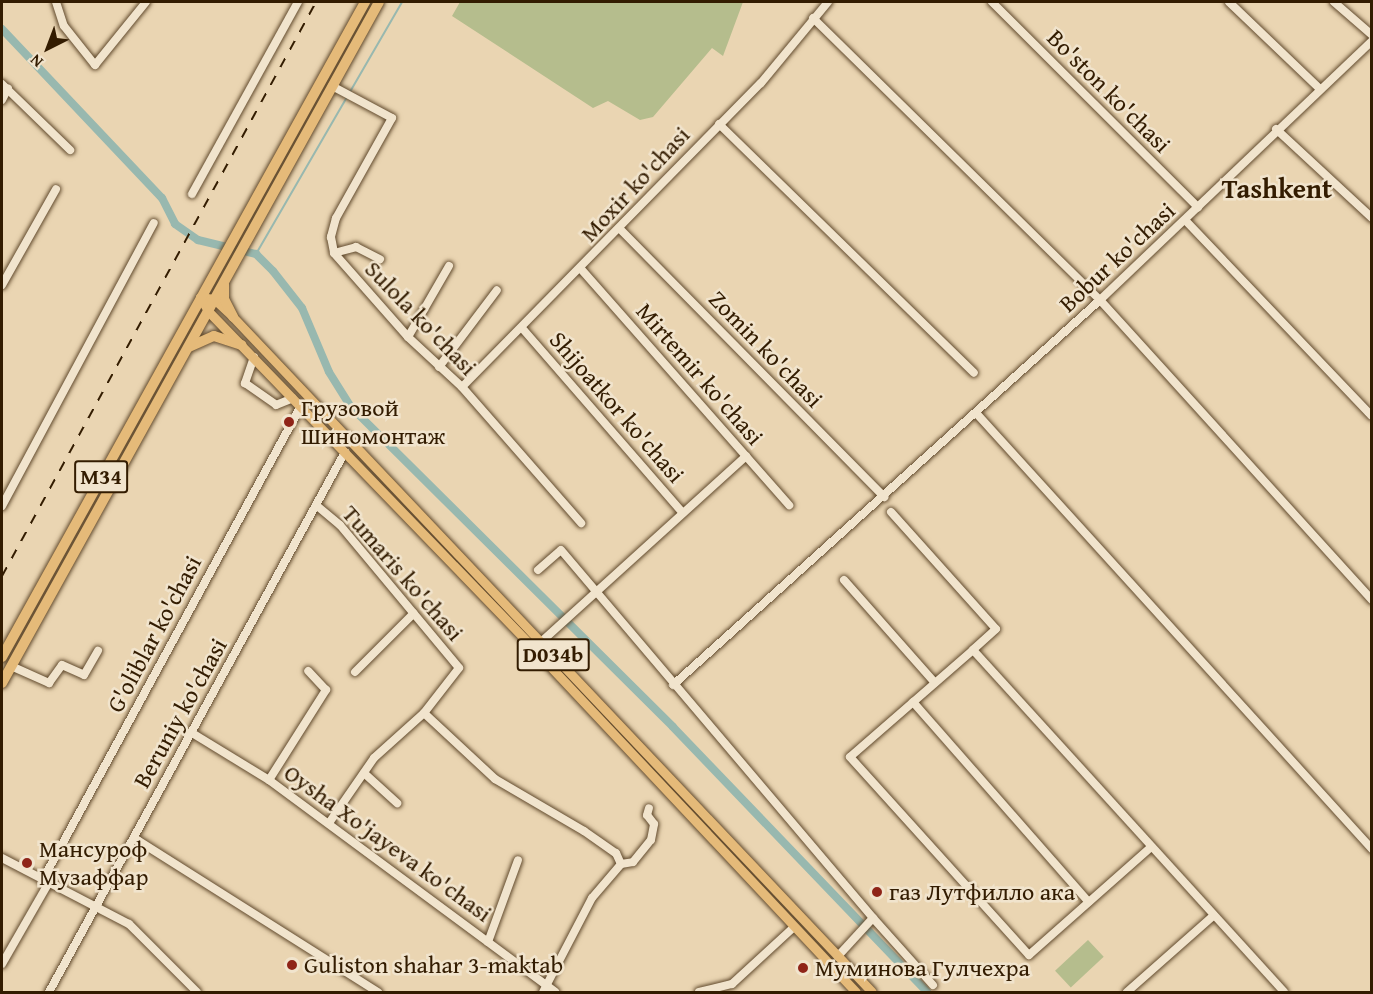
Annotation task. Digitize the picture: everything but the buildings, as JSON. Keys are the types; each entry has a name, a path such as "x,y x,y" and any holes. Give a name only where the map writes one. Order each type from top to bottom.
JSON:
{"highway":[{"name":"M34","path":"2,657 231,239 365,2"},
{"name":"M34","path":"2,683 380,2"},
{"path":"226,278 224,299 233,317"},
{"path":"174,344 184,342 187,349 214,336 242,345"}],"main road":[{"path":"200,297 214,299"},
{"name":"D034b","path":"200,297 208,311 345,452 856,993"},
{"name":"D034b","path":"214,299 872,993"}],"street":[{"path":"56,2 64,26 95,65 146,2"},
{"path":"192,194 298,2"},
{"name":"Moxir ko'chasi","path":"462,387 581,269 761,83 828,2"},
{"name":"Bo'ston ko'chasi","path":"992,2 1198,207"},
{"path":"1229,2 1320,89"},
{"path":"1334,2 1371,35"},
{"path":"813,18 1100,300 1371,600"},
{"name":"Bobur ko'chasi","path":"673,685 976,414 1186,221 1276,129 1371,41"},
{"path":"2,100 5,86"},
{"path":"5,86 70,150"},
{"name":"Sulola ko'chasi","path":"332,86 392,117 336,218 331,237 334,253 408,337 462,387 581,523"},
{"path":"719,124 974,373"},
{"path":"1276,129 1371,218"},
{"path":"2,285 56,189"},
{"path":"1186,221 1371,416"},
{"path":"2,506 154,224"},
{"name":"Zomin ko'chasi","path":"619,228 884,497"},
{"path":"334,253 356,247 380,259"},
{"path":"408,337 449,266"},
{"name":"Mirtemir ko'chasi","path":"581,269 789,505"},
{"path":"439,368 497,290"},
{"name":"Shijoatkor ko'chasi","path":"522,328 682,512"},
{"path":"254,357 245,383 276,405 293,398"},
{"name":"G'oliblar ko'chasi","path":"2,964 301,406"},
{"path":"976,414 1371,849"},
{"name":"Beruniy ko'chasi","path":"49,993 345,452"},
{"path":"541,642 746,456"},
{"name":"Tumaris ko'chasi","path":"316,505 340,525 459,668 424,713"},
{"path":"891,512 996,629 850,757 1029,955 1151,847"},
{"path":"538,570 561,550 871,920 933,985"},
{"path":"844,580 935,683"},
{"path":"355,672 414,613"},
{"path":"973,650 1284,993"},
{"path":"11,666 49,683 63,665 84,675 98,651"},
{"path":"269,780 327,690 308,671"},
{"path":"913,702 1089,902"},
{"path":"329,823 374,758 424,713 495,779 584,831 616,853 621,864"},
{"name":"Oysha Xo'jayeva ko'chasi","path":"192,733 269,780 488,942 545,989 555,993"},
{"path":"363,773 397,802"},
{"path":"545,989 592,898 621,864 633,862 651,840 654,824 647,815 649,808"},
{"path":"134,838 378,993"},
{"path":"2,858 129,924 197,993"},
{"path":"488,942 518,860"},
{"path":"1127,993 1214,915"},
{"path":"838,956 871,920"},
{"path":"699,993 732,984 794,927"}],"green space":[{"path":"460,2 743,2 723,56 712,48 653,117 640,120 608,101 593,108 452,16"},
{"path":"1088,940 1104,957 1071,988 1055,971"}],"waterway":[{"path":"256,254 402,2"},
{"path":"2,29 162,198 175,224 198,240 256,254 273,271 302,308 329,372 350,406 673,727 927,992"}],"railway":[{"path":"2,576 316,2"}],"place":[{"name":"Грузовой Шиномонтаж","path":"289,422"},
{"name":"Мансуроф Музаффар","path":"27,863"},
{"name":"газ Лутфилло ака","path":"877,892"},
{"name":"Guliston shahar 3-maktab","path":"292,965"},
{"name":"Муминова Гулчехра","path":"803,968"}],"district":[{"name":"Tashkent","path":"1277,189"}]}
